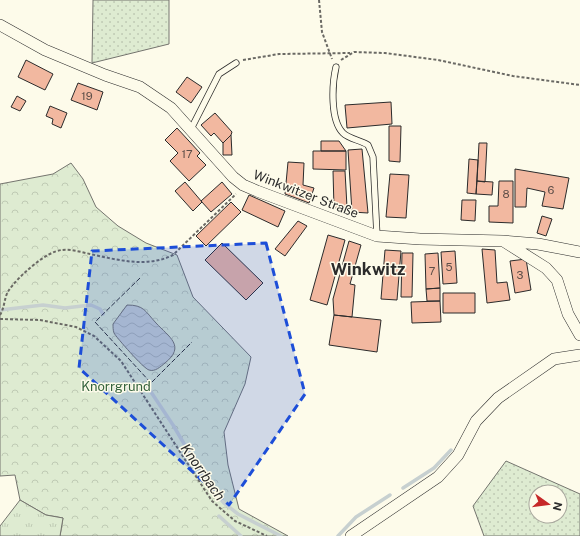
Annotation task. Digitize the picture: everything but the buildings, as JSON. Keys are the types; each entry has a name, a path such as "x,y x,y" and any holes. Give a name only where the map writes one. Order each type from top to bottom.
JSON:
{"street":[{"name":"Winkwitzer Straße","path":"0,25 45,50 105,75 140,87 171,108 233,177 243,185 340,223 376,236 420,239 503,241 538,244 580,252"},
{"path":"503,241 546,268 557,280 568,314 580,335"},
{"path":"351,536 438,477 458,456 476,421 498,398 554,359 580,355"}],"lane":[{"path":"191,129 219,74 236,63"},
{"path":"336,67 333,88 336,125 344,134 368,145 374,157 376,236"}],"path":[{"path":"319,0 322,32 329,54 336,67 341,60 354,52"},
{"path":"236,63 244,60 279,54 329,54 354,52 411,56 513,76 580,85"},
{"path":"0,315 4,309 8,291 32,264 61,249 135,262 152,263 162,261 174,255 243,185"},
{"path":"0,319 40,320 76,327 94,336 121,361 212,500 235,521 266,536"}],"highlighted area":[{"path":"266,243 305,394 229,505 79,368 92,251"}],"green space":[{"path":"93,0 169,0 169,44 92,63"},
{"name":"Knorrgrund","path":"71,163 83,179 96,207 118,226 146,243 177,255 193,297 251,357 245,384 224,432 228,465 239,509 288,536 60,536 63,518 46,515 20,500 15,475 0,476 0,184 53,174"},
{"path":"506,461 558,484 528,484 528,524 568,524 568,489 580,494 580,536 484,536 473,506"},
{"path":"20,500 46,515 63,518 60,536 0,536 0,526"}],"water":[{"path":"127,305 137,306 144,310 173,342 175,347 171,357 155,370 149,370 146,368 114,333 113,324"}],"waterway":[{"name":"Knorrbach","path":"0,310 43,305 65,308 91,305 100,309 103,314"},
{"name":"Knorrbach","path":"147,386 173,425 209,486 224,503 238,514 281,536"},
{"path":"403,488 434,468 451,450"},
{"path":"338,536 356,517 390,495"},
{"path":"219,516 241,536"}],"fence":[{"path":"140,278 95,322 151,383 192,342"}],"district":[{"name":"Winkwitz","path":"368,269"}]}
